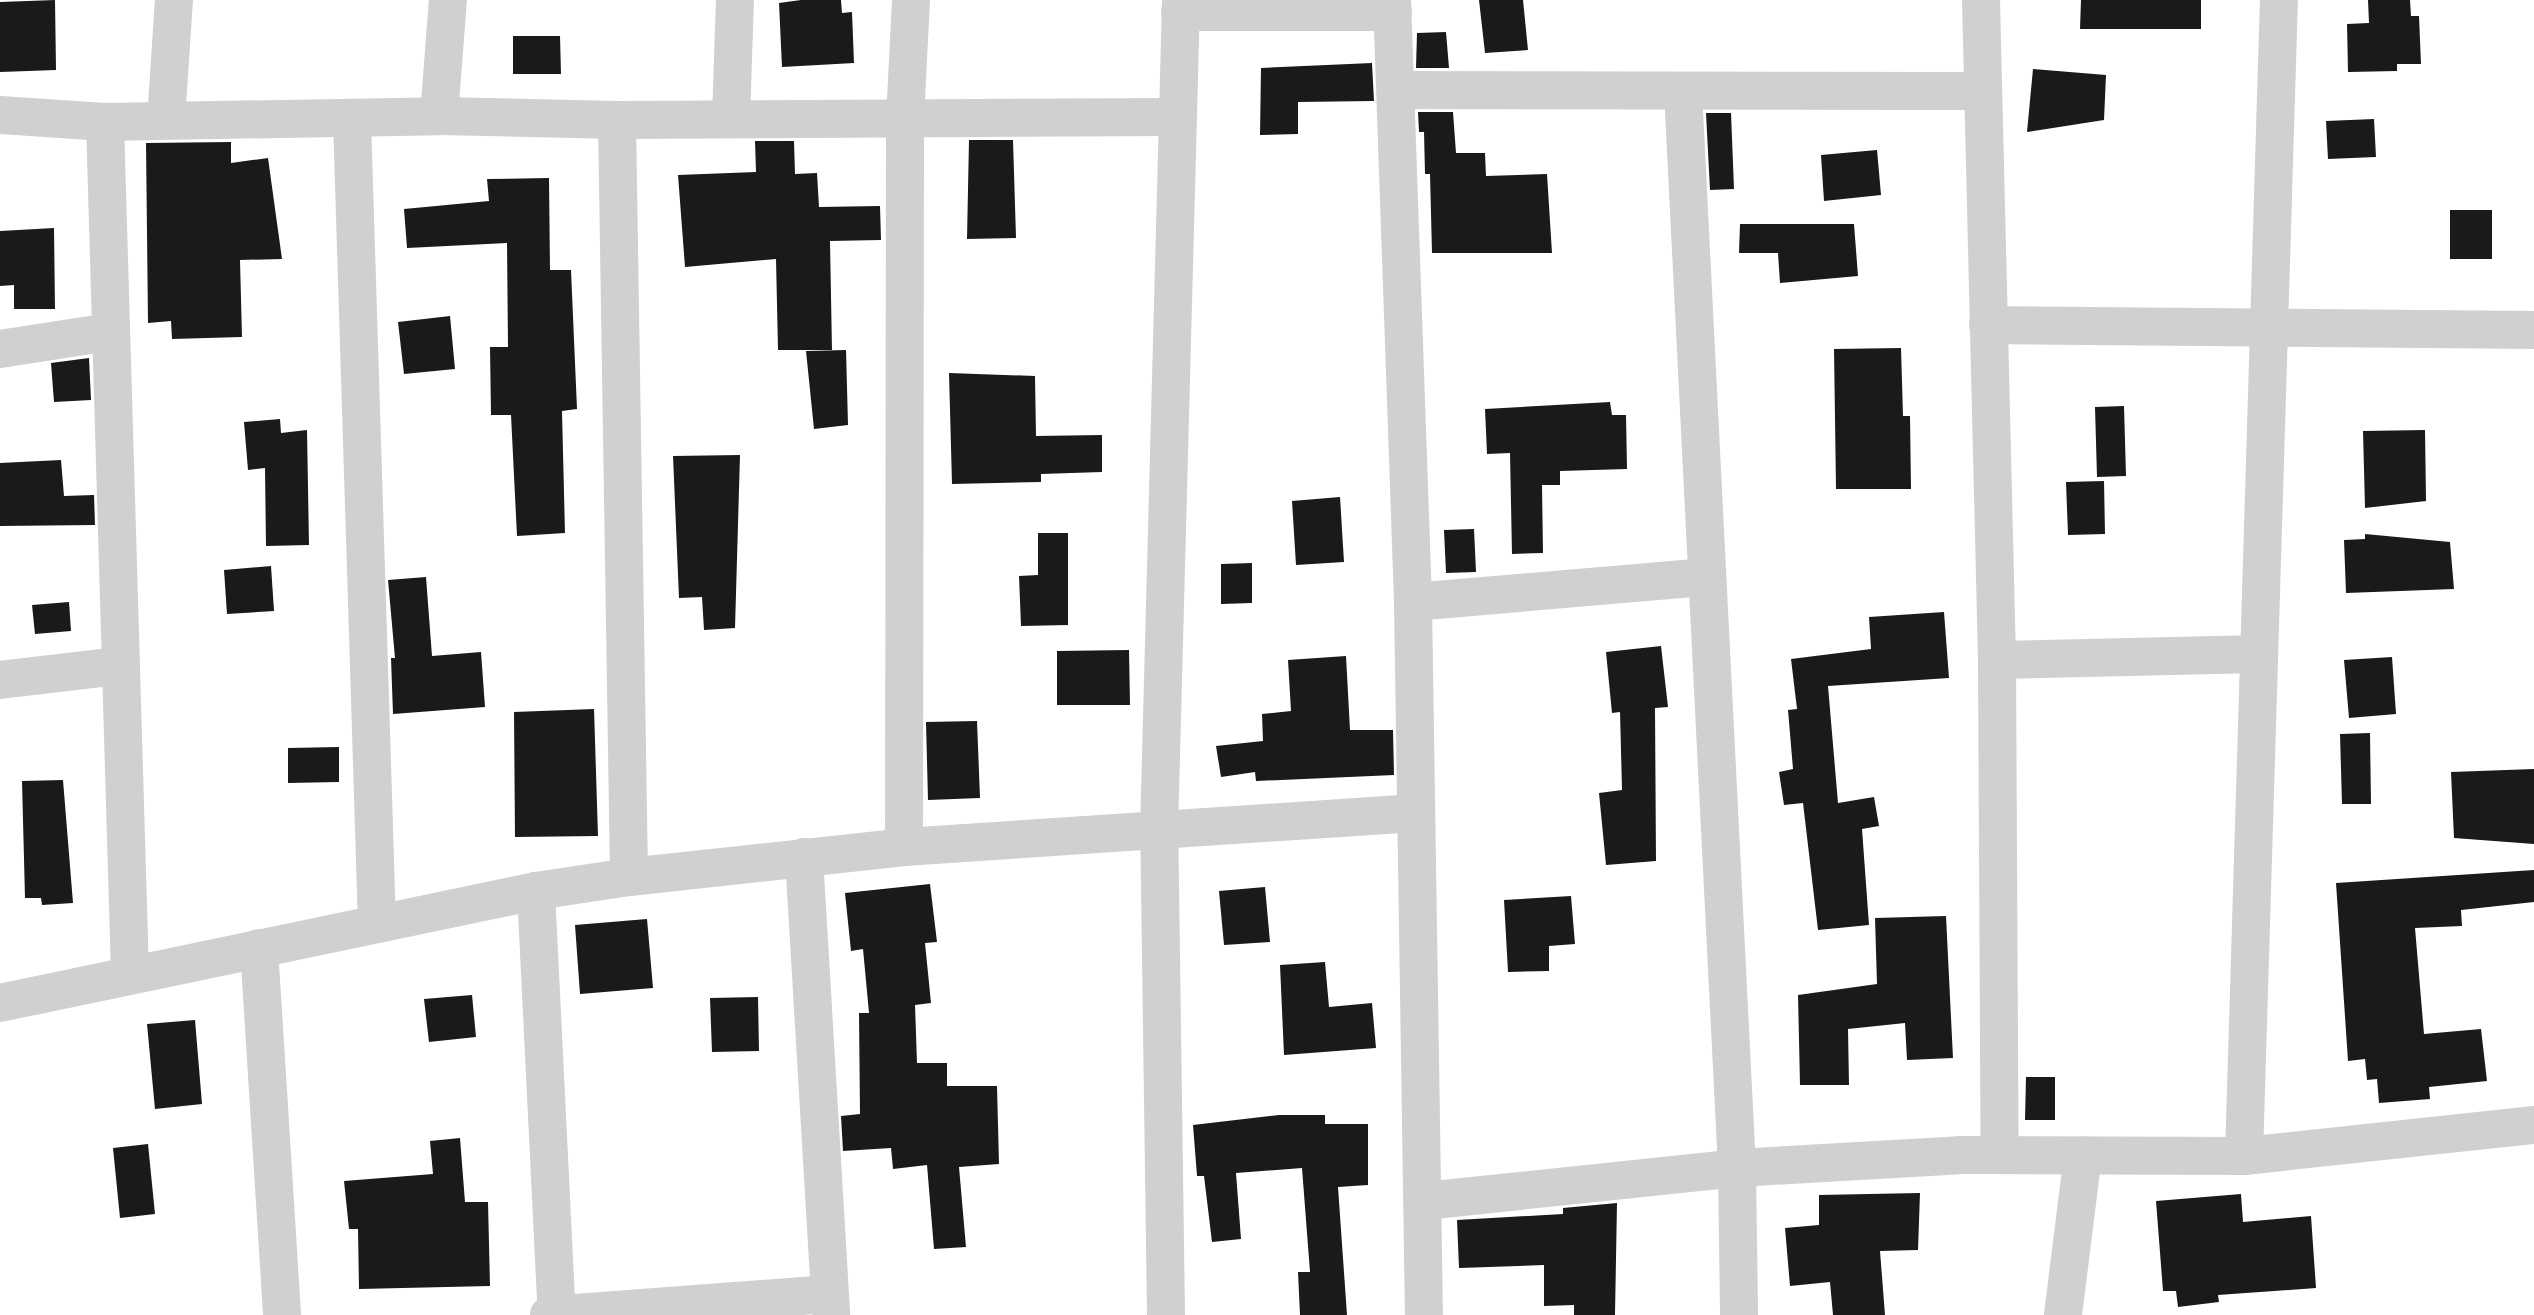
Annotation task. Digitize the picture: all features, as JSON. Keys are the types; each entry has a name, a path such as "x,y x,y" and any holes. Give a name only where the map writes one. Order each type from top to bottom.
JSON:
{"street":[{"path":"166,120 174,0"},
{"path":"439,116 448,0"},
{"path":"731,119 735,0"},
{"path":"904,847 905,119 911,0"},
{"path":"1981,0 1997,660 2000,1154"},
{"path":"2244,1156 2279,0"},
{"path":"1166,1315 1159,831 1180,6 1392,6 1413,602 1424,1315"},
{"path":"1396,90 1982,91"},
{"path":"1683,91 1704,577 1737,1168 1739,1315"},
{"path":"0,115 105,122 352,120 439,116 617,120 1175,117"},
{"path":"352,120 377,923"},
{"path":"617,120 629,877"},
{"path":"105,122 117,666 130,974"},
{"path":"1988,325 2534,330"},
{"path":"0,349 110,332"},
{"path":"1413,602 1704,577"},
{"path":"1997,660 2259,654"},
{"path":"0,680 117,666"},
{"path":"0,1003 536,891 629,877 904,847 1416,813"},
{"path":"549,1315 830,1305 804,857"},
{"path":"536,891 557,1315"},
{"path":"259,948 282,1315"},
{"path":"1424,1201 1737,1168 2000,1154 2244,1156 2534,1125"},
{"path":"2063,1315 2083,1155"}],"building":[{"path":"55,0 56,70 0,72 0,2"},
{"path":"841,0 842,13 852,12 854,63 782,67 779,3"},
{"path":"1479,0 1523,0 1528,50 1485,53"},
{"path":"2081,0 2201,0 2201,29 2080,29"},
{"path":"2368,0 2410,0 2411,16 2419,16 2421,64 2397,64 2397,71 2348,72 2347,24 2369,23"},
{"path":"1446,32 1449,68 1416,68 1417,33"},
{"path":"513,36 560,36 561,74 513,74"},
{"path":"1372,63 1374,101 1298,102 1298,134 1260,135 1261,68"},
{"path":"2033,69 2106,75 2104,120 2027,132"},
{"path":"1418,112 1453,112 1456,153 1485,153 1486,176 1547,174 1552,253 1432,253 1430,174 1425,174 1424,132 1419,132"},
{"path":"1706,113 1731,113 1734,189 1710,190"},
{"path":"2374,119 2376,157 2328,159 2326,121"},
{"path":"969,140 1013,140 1016,238 967,239"},
{"path":"755,141 794,141 795,174 817,173 819,207 880,206 881,240 830,241 832,350 778,350 776,259 685,267 678,175 756,172"},
{"path":"231,142 231,163 268,158 282,259 240,260 242,337 172,339 171,321 148,323 146,143"},
{"path":"1877,150 1881,195 1824,201 1821,155"},
{"path":"549,178 550,270 571,270 577,409 562,411 565,533 517,536 511,415 491,415 490,347 508,347 507,243 407,248 404,209 489,201 487,179"},
{"path":"2450,210 2492,210 2492,259 2450,259"},
{"path":"1740,224 1854,224 1858,276 1780,283 1778,253 1739,253"},
{"path":"54,228 55,309 14,309 14,285 0,286 0,231"},
{"path":"450,316 455,369 404,374 398,322"},
{"path":"1901,348 1903,416 1910,416 1911,489 1836,489 1834,349"},
{"path":"846,350 848,425 814,429 806,351"},
{"path":"89,358 91,400 54,402 51,363"},
{"path":"949,373 1035,376 1036,436 1102,435 1102,472 1041,474 1041,482 952,484"},
{"path":"1610,402 1612,415 1626,415 1627,469 1560,471 1560,485 1542,485 1543,553 1512,554 1510,453 1487,454 1485,409"},
{"path":"2124,406 2126,476 2097,477 2095,407"},
{"path":"280,419 281,433 307,430 309,545 266,546 265,468 248,470 244,422"},
{"path":"2425,430 2426,501 2365,508 2363,431"},
{"path":"740,455 735,628 704,630 702,597 679,598 673,456"},
{"path":"61,460 64,496 94,495 95,525 0,526 0,463"},
{"path":"2104,481 2105,534 2068,535 2066,482"},
{"path":"1340,497 1344,562 1296,565 1292,501"},
{"path":"1474,529 1476,572 1446,573 1444,530"},
{"path":"1038,533 1068,533 1068,625 1021,626 1019,576 1038,575"},
{"path":"2365,534 2450,542 2454,589 2346,593 2344,540 2365,539"},
{"path":"1252,563 1252,603 1221,604 1221,564"},
{"path":"271,566 274,611 227,614 224,570"},
{"path":"426,577 432,656 481,652 485,707 393,714 391,658 395,658 388,580"},
{"path":"69,602 71,631 35,634 32,605"},
{"path":"1944,612 1949,678 1828,686 1838,803 1874,797 1879,826 1862,829 1869,925 1818,930 1803,803 1784,805 1779,772 1793,769 1788,710 1797,709 1791,659 1871,649 1869,617"},
{"path":"1661,646 1668,707 1655,708 1656,861 1606,865 1599,793 1622,790 1620,712 1612,713 1606,652"},
{"path":"1129,650 1130,705 1057,705 1057,651"},
{"path":"1346,656 1350,730 1393,730 1394,775 1256,781 1255,772 1221,777 1216,746 1263,741 1262,714 1291,711 1288,660"},
{"path":"2392,657 2396,714 2349,718 2344,660"},
{"path":"594,709 598,836 515,837 514,712"},
{"path":"977,721 980,798 928,800 926,722"},
{"path":"2370,733 2371,804 2342,804 2340,734"},
{"path":"339,747 339,782 288,783 288,748"},
{"path":"2534,769 2534,844 2454,838 2451,772"},
{"path":"63,780 73,903 42,905 41,898 25,898 22,781"},
{"path":"2534,870 2534,902 2461,910 2462,926 2415,928 2424,1034 2481,1029 2487,1081 2429,1087 2430,1099 2379,1103 2377,1079 2367,1080 2365,1059 2348,1061 2336,883"},
{"path":"930,884 937,942 925,943 931,1003 915,1005 917,1063 947,1063 947,1086 997,1086 999,1164 959,1167 966,1247 934,1249 927,1165 893,1169 891,1148 843,1151 841,1116 860,1114 859,1013 869,1013 863,949 851,951 845,893"},
{"path":"1265,887 1270,942 1224,945 1219,891"},
{"path":"1571,896 1575,944 1549,946 1549,971 1508,972 1504,900"},
{"path":"1946,916 1953,1058 1907,1060 1905,1023 1848,1029 1849,1085 1800,1085 1798,995 1877,984 1875,918"},
{"path":"647,919 653,988 580,994 575,925"},
{"path":"1325,962 1329,1007 1372,1003 1376,1048 1284,1055 1280,965"},
{"path":"472,995 476,1037 429,1042 424,999"},
{"path":"758,997 759,1051 712,1052 710,998"},
{"path":"195,1020 202,1104 155,1109 147,1024"},
{"path":"2026,1077 2055,1077 2055,1120 2025,1120"},
{"path":"1279,1115 1325,1115 1325,1124 1368,1124 1368,1185 1338,1187 1347,1315 1300,1315 1298,1272 1310,1272 1302,1168 1236,1173 1241,1239 1212,1242 1204,1176 1197,1176 1193,1125"},
{"path":"460,1138 465,1202 488,1202 490,1286 359,1289 358,1229 349,1229 344,1181 433,1174 430,1141"},
{"path":"148,1144 155,1214 120,1218 113,1148"},
{"path":"1920,1193 1918,1250 1880,1251 1885,1315 1833,1315 1830,1282 1790,1286 1785,1228 1819,1225 1819,1195"},
{"path":"2241,1194 2243,1222 2311,1216 2316,1288 2218,1295 2219,1302 2178,1307 2176,1291 2163,1291 2156,1201"},
{"path":"1617,1203 1615,1315 1574,1315 1574,1305 1544,1306 1544,1265 1459,1268 1457,1220 1563,1214 1563,1208"}]}
